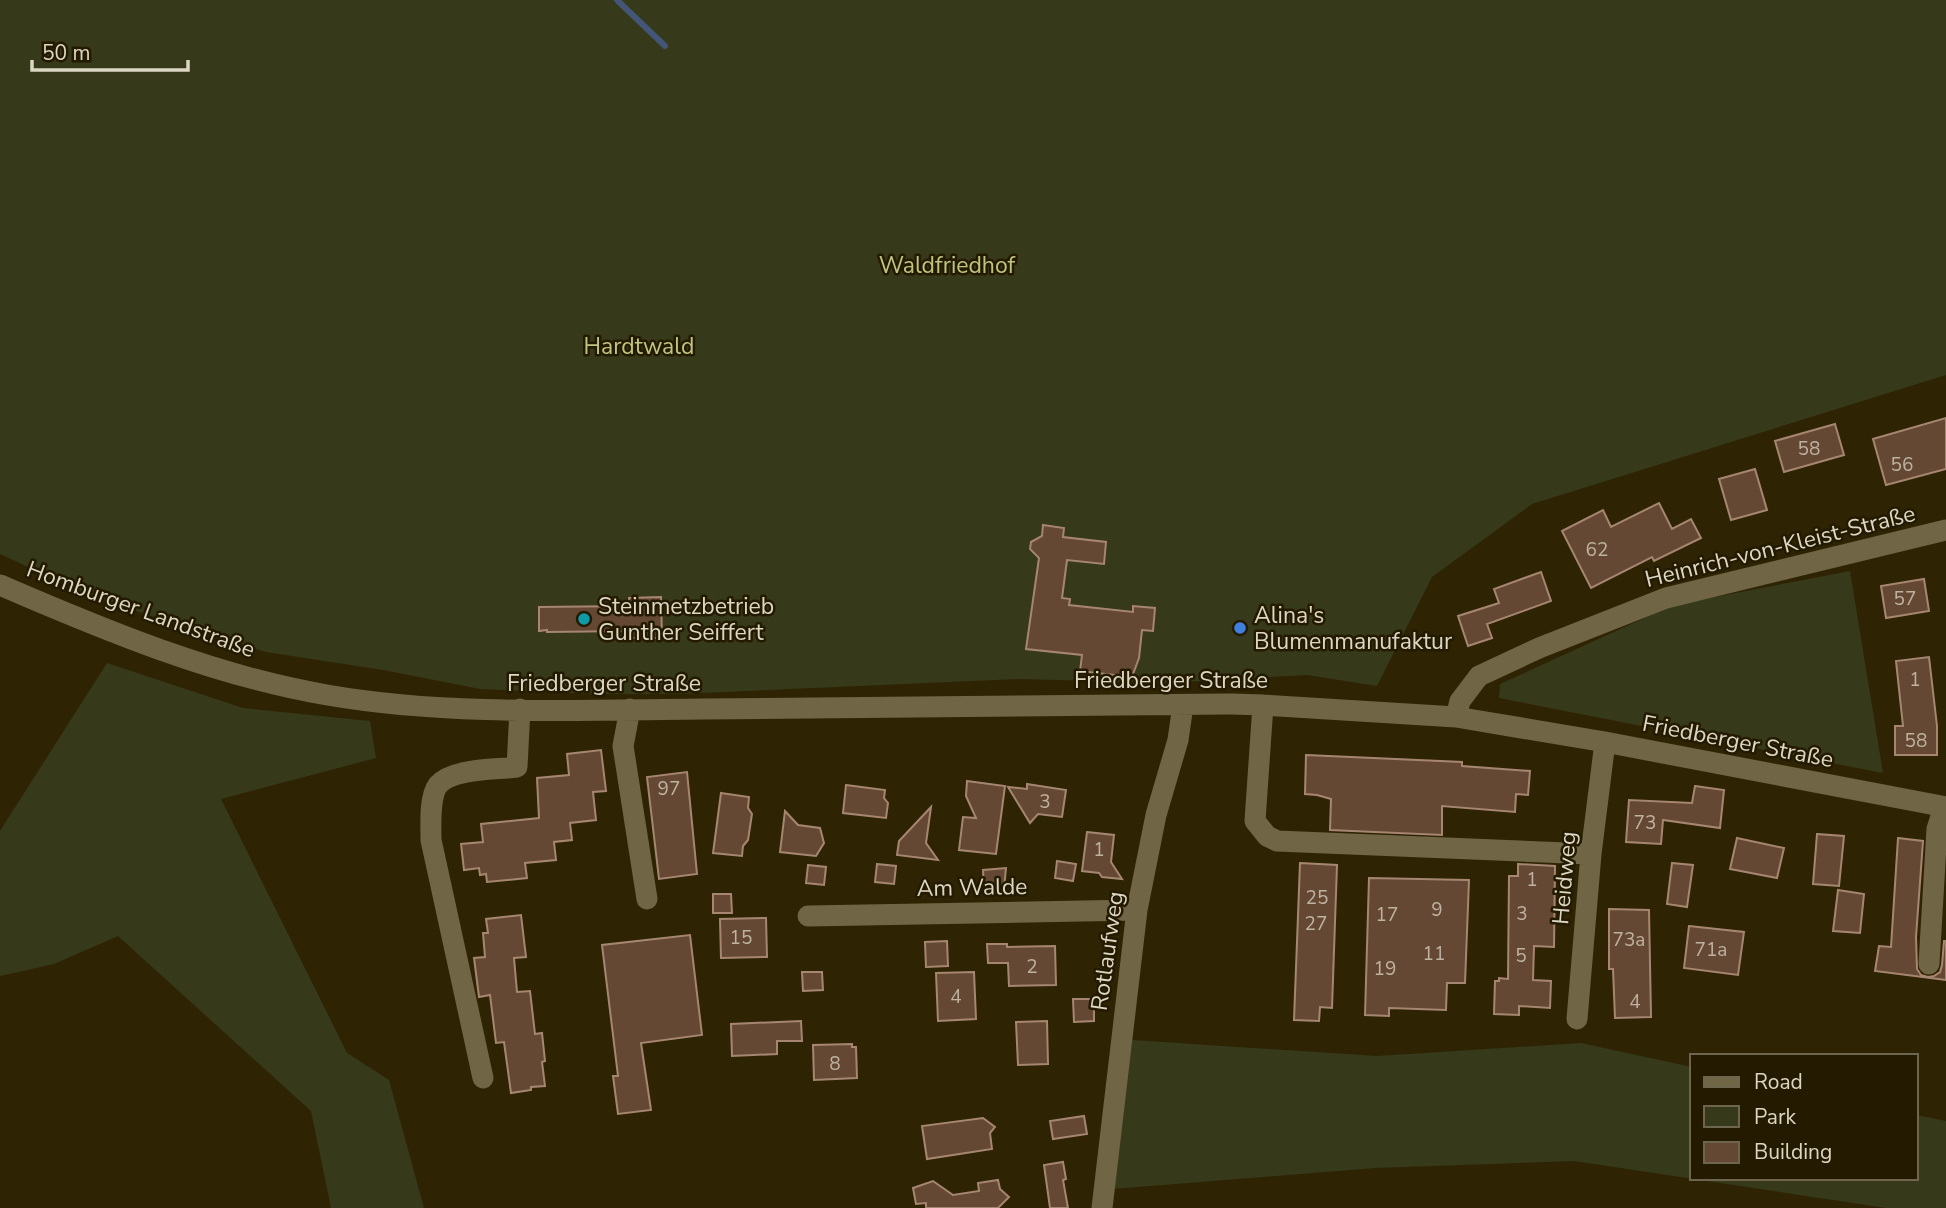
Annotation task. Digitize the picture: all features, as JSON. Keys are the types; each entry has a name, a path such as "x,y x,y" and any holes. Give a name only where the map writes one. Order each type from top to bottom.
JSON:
{"street":[{"name":"Heinrich-von-Kleist-Straße","path":"1457,717 1460,701 1479,676 1539,648 1666,598 1946,530"},
{"name":"Homburger Landstraße","path":"0,585 81,620 166,651 259,680 326,695 387,704"},
{"name":"Friedberger Straße","path":"387,704 455,709 1263,705 1457,717 1605,742 1945,807"},
{"name":"Rotlaufweg","path":"1102,1208 1137,910 1156,815 1178,740 1183,705"},
{"path":"1263,705 1255,821 1267,836 1277,841 1591,854"},
{"path":"484,1077 431,839 431,811 437,786 453,774 517,767 520,709"},
{"path":"630,709 623,746 646,899"},
{"name":"Heidweg","path":"1577,1019 1591,854 1605,742"},
{"path":"1930,964 1937,829 1945,807"},
{"name":"Am Walde","path":"808,916 1137,910"}],"green space":[{"name":"Hardtwald","path":"0,0 1946,0 1946,375 1532,504 1432,577 1377,686 1307,675 1165,683 1020,679 679,694 595,694 480,689 383,670 266,652 98,599 0,554"},
{"path":"1850,571 1883,773 1499,698 1500,684 1673,605"},
{"path":"107,663 243,708 370,721 376,758 221,799 347,1053 389,1080 424,1208 331,1208 311,1111 118,936 54,964 0,976 0,831"},
{"path":"1132,1040 1377,1056 1581,1043 1690,1067 1690,1178 1574,1161 1375,1168 1113,1189"},
{"path":"1918,1115 1946,1121 1946,1208 1886,1208 1700,1180 1918,1180"}],"building":[{"path":"1946,418 1946,469 1886,485 1873,439"},
{"path":"1835,424 1844,455 1784,472 1775,441"},
{"path":"1755,469 1767,510 1731,520 1719,479"},
{"path":"1659,503 1672,529 1691,519 1701,538 1654,561 1652,557 1591,588 1562,531 1603,510 1611,527"},
{"path":"1043,525 1064,528 1063,537 1106,542 1104,564 1067,560 1062,598 1070,599 1069,605 1133,612 1133,606 1155,608 1153,631 1142,630 1139,658 1132,677 1080,671 1082,655 1026,649 1039,558 1030,549 1031,542 1042,536"},
{"path":"1541,572 1551,601 1487,624 1492,638 1468,646 1458,616 1499,603 1494,589"},
{"path":"1924,579 1929,611 1886,618 1881,586"},
{"name":"Steinmetzbetrieb Gunther Seiffert","path":"661,597 662,638 630,638 629,631 539,631 539,607 629,606 629,598"},
{"path":"1929,657 1937,726 1937,755 1895,755 1895,726 1903,726 1896,661"},
{"path":"601,750 606,791 593,792 596,820 570,823 572,840 554,842 556,860 525,863 527,878 487,882 486,874 480,875 479,868 464,870 461,844 483,842 481,824 539,818 537,778 569,775 567,754"},
{"path":"1306,755 1462,762 1462,766 1530,771 1528,795 1516,794 1515,812 1442,806 1442,835 1330,830 1331,799 1305,794"},
{"path":"687,772 697,874 659,879 647,777"},
{"path":"967,781 1005,786 996,854 959,850 963,817 976,818 966,796"},
{"path":"1027,784 1066,790 1062,817 1038,814 1030,823 1008,787 1027,789"},
{"path":"846,785 885,790 884,798 888,803 886,818 843,813"},
{"path":"1695,786 1724,790 1720,828 1663,820 1661,844 1626,842 1629,800 1692,803"},
{"path":"721,793 749,797 748,808 752,814 748,840 743,846 742,856 713,853"},
{"path":"931,807 926,843 938,860 897,855 899,841"},
{"path":"785,811 798,825 820,828 824,843 816,856 780,852"},
{"path":"1087,832 1114,835 1111,862 1122,879 1082,871"},
{"path":"1817,834 1844,836 1839,886 1813,884"},
{"path":"1737,838 1784,848 1777,878 1730,869"},
{"path":"1898,838 1923,841 1916,937 1917,969 1921,975 1928,977 1940,972 1946,941 1946,980 1875,971 1879,946 1891,947"},
{"path":"1057,861 1076,864 1073,881 1055,878"},
{"path":"1300,863 1337,865 1332,1008 1320,1007 1319,1021 1294,1020"},
{"path":"1672,863 1693,865 1687,907 1667,904"},
{"path":"877,864 896,866 894,884 875,882"},
{"path":"1518,864 1555,866 1554,947 1534,946 1533,980 1551,981 1550,1008 1519,1006 1519,1015 1494,1014 1495,981 1499,981 1499,978 1508,979 1509,876 1518,876"},
{"path":"808,865 826,867 824,885 806,883"},
{"path":"1006,868 1004,888 984,889 983,870"},
{"path":"1369,878 1469,880 1465,983 1447,983 1446,1010 1389,1008 1389,1016 1365,1015"},
{"path":"1838,890 1864,894 1860,933 1833,931"},
{"path":"713,894 731,894 732,913 713,913"},
{"path":"1609,909 1649,910 1651,1017 1615,1018 1613,969 1609,969"},
{"path":"521,915 526,957 514,958 517,992 530,991 535,1034 542,1033 545,1086 511,1093 504,1042 496,1043 490,995 479,997 474,958 485,957 483,933 488,933 486,919"},
{"path":"766,918 767,957 721,958 720,919"},
{"path":"1689,926 1744,932 1738,975 1684,968"},
{"path":"690,935 702,1035 641,1043 651,1110 618,1114 613,1076 618,1076 602,945"},
{"path":"947,941 948,966 926,967 925,942"},
{"path":"987,944 1007,944 1007,947 1055,946 1056,985 1009,986 1008,963 988,963"},
{"path":"802,972 822,972 823,990 803,991"},
{"path":"974,972 976,1019 938,1021 936,973"},
{"path":"1073,999 1094,999 1094,1021 1074,1022"},
{"path":"801,1021 802,1041 777,1041 777,1054 732,1056 731,1024"},
{"path":"1047,1021 1048,1064 1018,1065 1016,1022"},
{"path":"852,1044 852,1047 856,1047 857,1078 814,1080 813,1045"},
{"path":"1084,1116 1087,1134 1053,1139 1050,1121"},
{"path":"983,1118 995,1127 990,1133 992,1149 927,1159 922,1126"},
{"path":"1063,1162 1068,1208 1050,1208 1044,1165"},
{"path":"998,1180 1000,1189 1009,1197 998,1208 926,1208 926,1203 916,1204 913,1188 933,1181 953,1195 979,1191 978,1183"}],"waterway":[{"path":"617,0 665,46"}],"place":[{"name":"Steinmetzbetrieb Gunther Seiffert","path":"584,619"},
{"name":"Alina's Blumenmanufaktur","path":"1240,628"}],"park label":[{"name":"Waldfriedhof","path":"947,265"}]}
